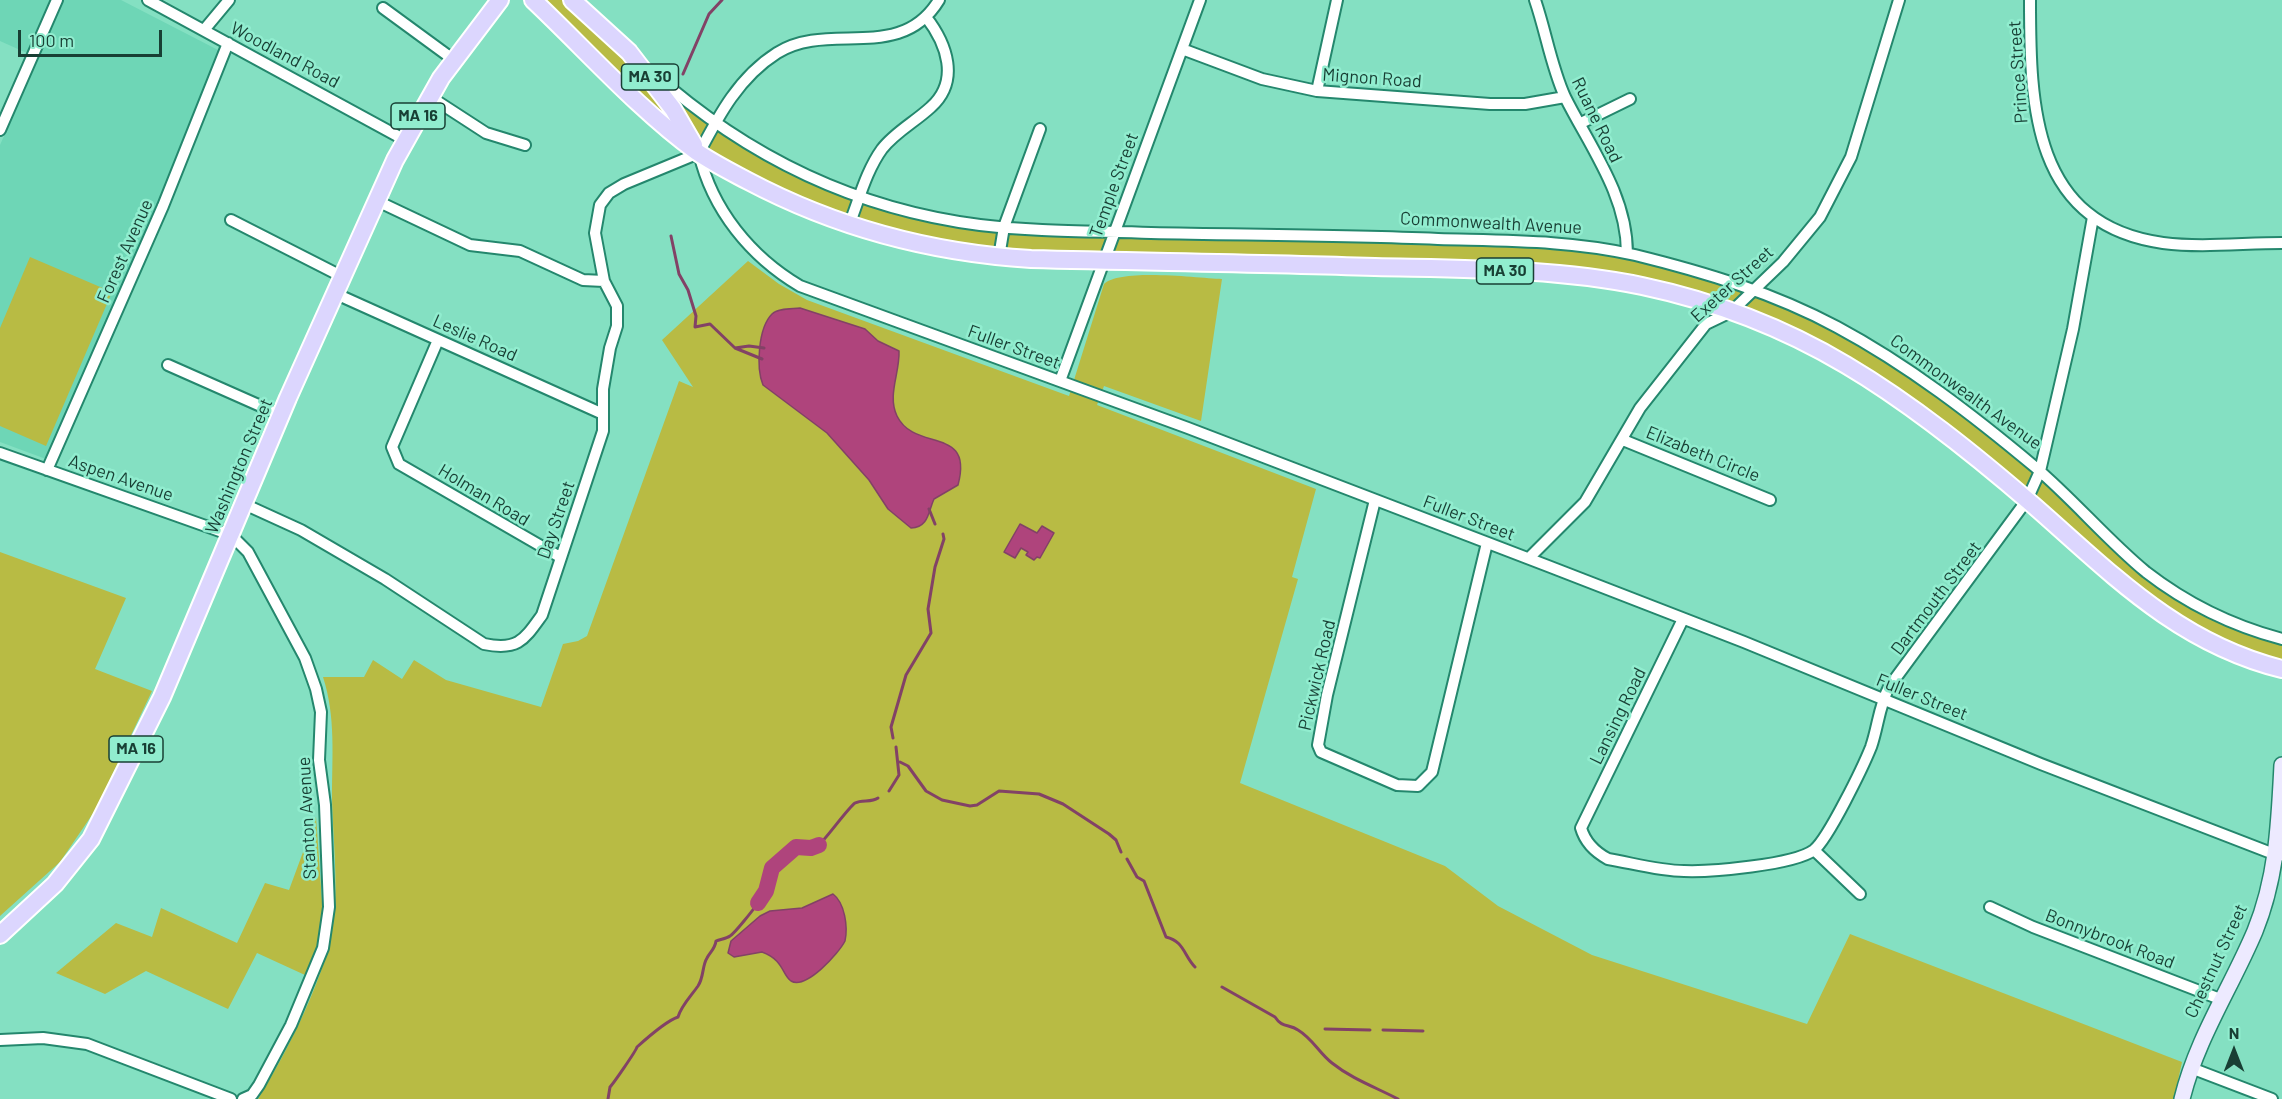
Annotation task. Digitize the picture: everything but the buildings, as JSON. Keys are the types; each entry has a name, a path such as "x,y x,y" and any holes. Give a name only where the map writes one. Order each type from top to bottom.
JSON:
{"main road":[{"name":"Washington Street","path":"0,935 55,884 91,838 162,697 375,200 429,96 453,60 500,0"},
{"name":"MA 30","path":"533,0 662,124 699,153 788,201 849,225 912,243 999,257 1454,268 1545,274 1641,286 1731,312 1846,365 1903,402 2027,500 2123,585 2172,623 2225,650 2282,669"},
{"name":"Commonwealth Avenue","path":"572,0 629,52 673,109 699,153"},
{"name":"Chestnut Street","path":"2182,1099 2191,1068 2220,999 2255,930 2279,856 2282,765"}],"street":[{"path":"0,130 57,0"},
{"name":"Woodland Road","path":"148,0 405,140"},
{"path":"204,30 229,0"},
{"path":"699,153 714,124 739,87 778,52 815,40 878,38 912,27 926,17 939,0"},
{"name":"Temple Street","path":"1060,381 1200,0"},
{"path":"1317,91 1337,0"},
{"name":"Ruane Road","path":"1535,0 1565,97 1581,123 1623,213 1627,229 1627,253"},
{"name":"Exeter Street","path":"1528,558 1585,502 1654,387 1706,324 1731,312 1801,242 1820,218 1851,158 1899,0"},
{"name":"Prince Street","path":"2030,0 2032,72 2039,134 2053,171 2063,186 2093,217 2127,234 2165,243 2282,243"},
{"path":"383,8 453,60"},
{"path":"849,225 881,151 898,133 930,108 945,87 948,58 940,36 926,17"},
{"name":"Forest Avenue","path":"46,470 146,247 228,43"},
{"name":"Mignon Road","path":"1182,49 1262,79 1317,91 1490,104 1525,104 1565,97"},
{"name":"Commonwealth Avenue","path":"629,52 714,124 774,161 860,198 922,215 1004,228 1532,242 1627,253 1683,267 1753,289 1837,327 1875,349 1939,392 2040,471 2147,572 2179,595 2220,617 2282,639"},
{"path":"429,96 496,138 525,145"},
{"path":"1581,123 1630,99"},
{"path":"999,257 1004,228 1040,129"},
{"name":"Day Street","path":"244,504 301,530 384,579 484,644 499,647 516,645 530,632 542,615 599,446 603,389 617,326 617,306 604,281 595,233 600,206 609,193 699,153"},
{"name":"Fuller Street","path":"699,153 703,172 732,225 762,260 780,274 822,296 1060,381 1528,558 2041,764 2279,856"},
{"path":"375,200 470,245 520,251 583,280 604,281"},
{"name":"Dartmouth Street","path":"1814,850 1820,843 1871,747 1882,699 1916,648 2001,539 2027,500 2040,471 2073,329 2093,217"},
{"path":"231,220 341,276"},
{"name":"Leslie Road","path":"334,292 603,414"},
{"name":"Holman Road","path":"438,340 392,447 394,458 399,464 560,557"},
{"path":"168,365 281,415"},
{"name":"Elizabeth Circle","path":"1623,440 1770,500"},
{"name":"Aspen Avenue","path":"0,453 231,536"},
{"name":"Pickwick Road","path":"1376,500 1327,695 1318,745 1321,752 1397,785 1418,786 1432,772 1487,543"},
{"name":"Stanton Avenue","path":"231,536 248,552 305,658 316,689 321,712 319,760 325,805 329,907 323,948 291,1025 259,1085 252,1095 243,1099"},
{"name":"Lansing Road","path":"1683,619 1581,828 1589,844 1598,854 1608,859 1683,871 1772,863 1804,856 1814,850"},
{"path":"1814,850 1860,894"},
{"name":"Bonnybrook Road","path":"1990,907 2032,927 2220,999"},
{"path":"0,1040 44,1038 87,1044 231,1099"},
{"path":"2191,1068 2272,1099"}],"shaded area":[{"path":"0,0 121,0 220,51 199,110 46,459 0,442 0,145 38,58 0,41"},
{"path":"533,0 575,0 684,101 826,185 981,225 1393,237 1627,253 1802,310 1907,370 2069,500 2179,595 2282,639 2282,669 2204,640 1895,397 1765,326 1605,280 1199,264 912,243 724,168"},
{"path":"30,257 112,292 46,446 0,426 0,328"},
{"path":"748,261 779,284 807,300 1069,396 1104,284 1113,279 1142,275 1222,279 1201,421 1104,386 1097,405 1316,489 1292,577 1298,579 1240,783 1445,866 1498,906 1592,955 1807,1024 1850,934 2182,1062 2174,1099 258,1099 305,1011 324,963 334,918 332,737 330,707 323,677 364,677 373,660 402,679 414,660 446,680 541,707 563,644 578,641 587,636 679,381 693,387 662,340"},
{"path":"800,308 865,329 878,341 899,351 893,400 897,416 905,427 916,434 940,442 958,454 961,466 958,485 934,499 925,522 921,525 911,528 888,509 869,480 827,433 763,385 759,359 761,338 767,320 778,311"},
{"path":"1020,524 1037,533 1042,526 1054,533 1040,558 1037,557 1034,560 1026,555 1028,552 1021,548 1015,558 1004,552"},
{"path":"0,552 126,598 95,669 152,691 96,809 60,862 0,916"},
{"path":"316,817 323,915 321,936 305,975 257,953 228,1009 146,971 105,994 56,973 116,923 152,937 161,908 237,943 265,883 289,890"},
{"path":"833,894 840,903 845,916 845,941 821,969 805,980 791,981 775,959 762,952 734,957 728,953 731,941 760,916 770,911 802,908"}],"waterway":[{"path":"683,74 709,14 722,0"},
{"path":"671,236 679,274 688,290 696,316 695,327 710,324 735,348 762,359"},
{"path":"735,348 749,346 764,348"},
{"path":"929,509 935,524"},
{"path":"893,738 891,727 906,675 931,633 928,609 935,567 944,539 943,534"},
{"path":"889,791 899,775 896,747"},
{"path":"900,762 908,766 926,791 942,800 970,806 977,805 999,791 1039,794 1063,804 1109,834 1116,840 1121,852"},
{"path":"819,845 855,803 878,798"},
{"path":"758,903 766,891 772,868 796,847 811,848 819,845"},
{"path":"1127,859 1137,877 1144,881 1166,937 1180,945 1195,967"},
{"path":"608,1099 610,1087 637,1047 662,1026 678,1017 700,983 705,961 716,941 732,934 758,903"},
{"path":"1222,987 1275,1017 1280,1023 1295,1028 1340,1069 1398,1099"},
{"path":"1325,1029 1370,1030"},
{"path":"1383,1030 1423,1031"}]}
